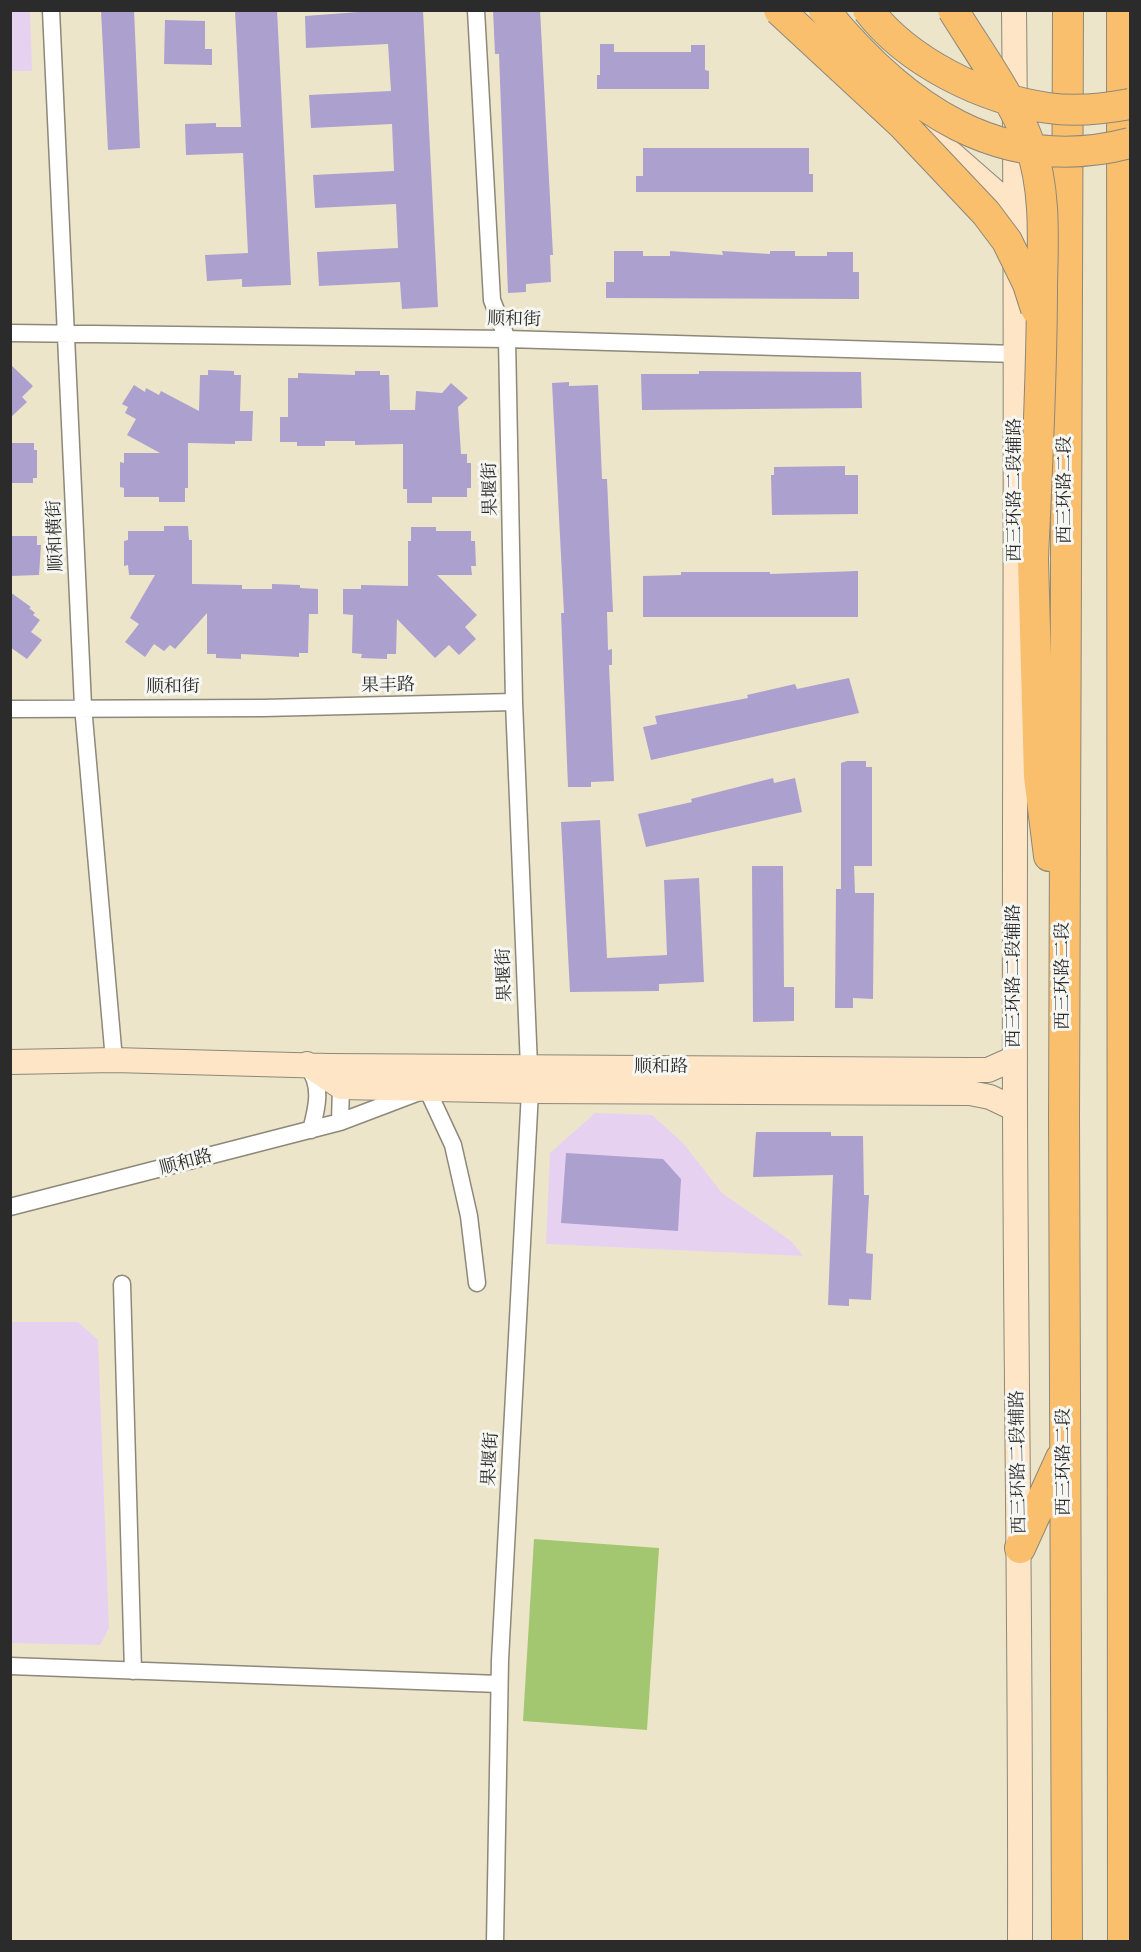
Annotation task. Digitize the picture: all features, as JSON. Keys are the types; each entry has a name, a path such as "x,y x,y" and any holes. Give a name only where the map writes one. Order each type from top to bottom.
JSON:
{"highway":[{"path":"779,10 902,124 986,213 1006,241 1024,275 1042,329"},
{"path":"824,10 884,76 926,109 962,128 1000,143 1055,151 1098,151 1131,142"},
{"path":"868,10 913,52 957,79 1001,98 1048,108 1098,110 1131,104"},
{"path":"953,10 1002,87 1030,146 1039,187 1043,232 1042,329 1033,559 1040,776 1064,991"},
{"name":"西三环路二段","path":"1067,1941 1064,991 1068,10"},
{"path":"1122,10 1122,992 1126,1554 1123,1941"},
{"path":"1122,992 1131,920"},
{"path":"1020,1548 1065,1449"}],"main road":[{"path":"789,10 1016,210"},
{"name":"西三环路二段辅路","path":"1014,10 1016,210 1015,1109 1020,1548 1020,1941"},
{"name":"顺和路","path":"341,1087 427,1089 529,1080 988,1070 1015,1058"},
{"name":"顺和路","path":"10,1062 114,1060 305,1063 529,1080 970,1093 990,1097 1015,1109"},
{"path":"305,1063 341,1087"}],"street":[{"name":"顺和横街","path":"51,10 82,706 114,1060"},
{"name":"果堰街","path":"476,10 492,300 507,339 514,702 529,1080 499,1683 495,1941"},
{"name":"顺和街","path":"10,333 507,339 1016,354"},
{"name":"果丰路","path":"263,708 514,702"},
{"name":"顺和街","path":"10,709 82,706 263,708"},
{"path":"305,1063 316,1076 316,1111 311,1130"},
{"path":"329,1066 341,1087 340,1122"},
{"path":"427,1089 453,1145 469,1216 477,1283"},
{"name":"顺和路","path":"10,1207 340,1122 427,1089"},
{"path":"122,1284 133,1671"},
{"path":"10,1666 499,1683"}],"shaded area":[{"path":"11,10 30,11 32,71 11,71"},
{"path":"595,1113 652,1115 684,1144 722,1193 791,1241 803,1256 546,1244 550,1153"},
{"path":"11,1322 78,1322 98,1340 109,1628 100,1645 11,1643"}],"green space":[{"path":"534,1539 659,1548 647,1730 523,1721"}],"building":[{"path":"101,10 134,10 140,148 108,150"},
{"path":"235,10 277,10 291,285 242,287 242,279 207,281 205,255 248,253 243,153 186,155 185,124 216,123 216,127 241,127"},
{"path":"385,10 423,10 438,307 402,309 400,282 319,286 317,252 398,248 396,204 315,208 313,175 394,171 392,124 311,128 309,95 391,91 388,44 306,48 305,16"},
{"path":"493,10 540,10 553,255 550,255 551,282 526,284 526,292 508,293 499,54 495,54"},
{"path":"165,20 205,21 205,49 212,49 212,65 164,64"},
{"path":"600,44 614,44 614,52 691,52 691,45 705,45 705,70 709,71 709,89 597,89 597,75 600,75"},
{"path":"643,148 809,148 809,174 813,174 813,192 636,192 636,176 643,176"},
{"path":"614,251 643,251 643,256 670,256 670,251 723,255 722,251 770,254 770,251 795,251 795,256 827,256 827,252 853,252 853,272 859,272 859,299 606,298 606,282 614,282"},
{"path":"10,364 33,386 22,397 27,402 10,418"},
{"path":"208,370 234,371 234,375 241,375 240,411 253,411 252,441 235,441 235,444 188,443 188,488 185,488 185,502 159,502 159,497 124,497 124,488 120,487 120,462 124,463 124,453 160,453 127,435 136,419 125,413 128,407 122,404 134,385 145,392 146,388 159,395 161,391 199,411 200,375 208,375"},
{"path":"355,371 380,371 380,375 389,375 390,410 415,410 416,391 442,393 451,383 468,398 458,407 461,454 467,454 467,463 471,463 471,488 467,488 467,497 432,497 432,503 407,503 407,489 403,489 403,444 355,445 355,441 325,441 325,446 297,446 297,442 280,442 280,417 288,417 288,378 298,378 298,373 355,375"},
{"path":"699,371 861,372 862,408 642,410 641,374 699,374"},
{"path":"569,382 569,386 598,385 602,479 607,479 613,612 607,612 608,650 612,649 612,665 609,665 614,781 591,782 591,787 568,787 561,613 564,613 552,383"},
{"path":"10,443 34,443 34,450 37,450 37,478 33,478 33,483 10,483"},
{"path":"845,466 845,475 858,475 858,514 772,515 771,475 774,475 774,467"},
{"path":"164,526 188,526 189,540 192,540 192,584 242,585 242,589 272,589 272,584 300,585 300,588 318,589 318,614 309,614 308,653 299,653 299,657 241,654 241,659 216,658 216,654 207,654 207,613 175,649 170,645 164,651 154,644 145,657 125,642 139,624 130,618 155,575 129,575 128,565 124,566 124,541 128,540 128,531 164,531"},
{"path":"411,527 436,527 436,531 471,531 471,541 475,541 476,566 471,566 472,575 437,575 477,615 465,627 476,639 459,655 449,645 435,658 397,619 396,654 387,654 387,659 361,658 362,654 352,653 353,615 343,614 343,589 361,589 361,585 408,586 408,541 411,541"},
{"path":"10,536 37,536 37,545 41,545 39,575 10,576"},
{"path":"858,571 858,617 643,617 643,576 681,575 681,572 770,572 770,574"},
{"path":"10,592 31,607 29,608 35,613 33,615 40,620 31,632 42,640 27,659 10,647"},
{"path":"849,678 859,713 651,760 643,727 657,724 655,716 748,698 747,695 795,684 797,689"},
{"path":"866,761 866,767 872,767 872,866 854,866 855,893 874,893 873,999 853,998 853,1008 835,1008 836,889 841,889 841,763"},
{"path":"773,778 774,783 795,778 802,812 646,847 638,814 692,802 691,799"},
{"path":"600,820 607,958 667,955 664,880 699,878 704,982 659,984 659,991 570,992 561,822"},
{"path":"752,866 783,866 784,987 794,987 794,1021 753,1022"},
{"path":"756,1132 831,1132 831,1136 863,1136 864,1195 869,1195 866,1253 873,1254 871,1300 849,1299 849,1306 828,1305 833,1175 753,1177"},
{"path":"566,1153 663,1159 681,1179 678,1231 561,1223"}]}
